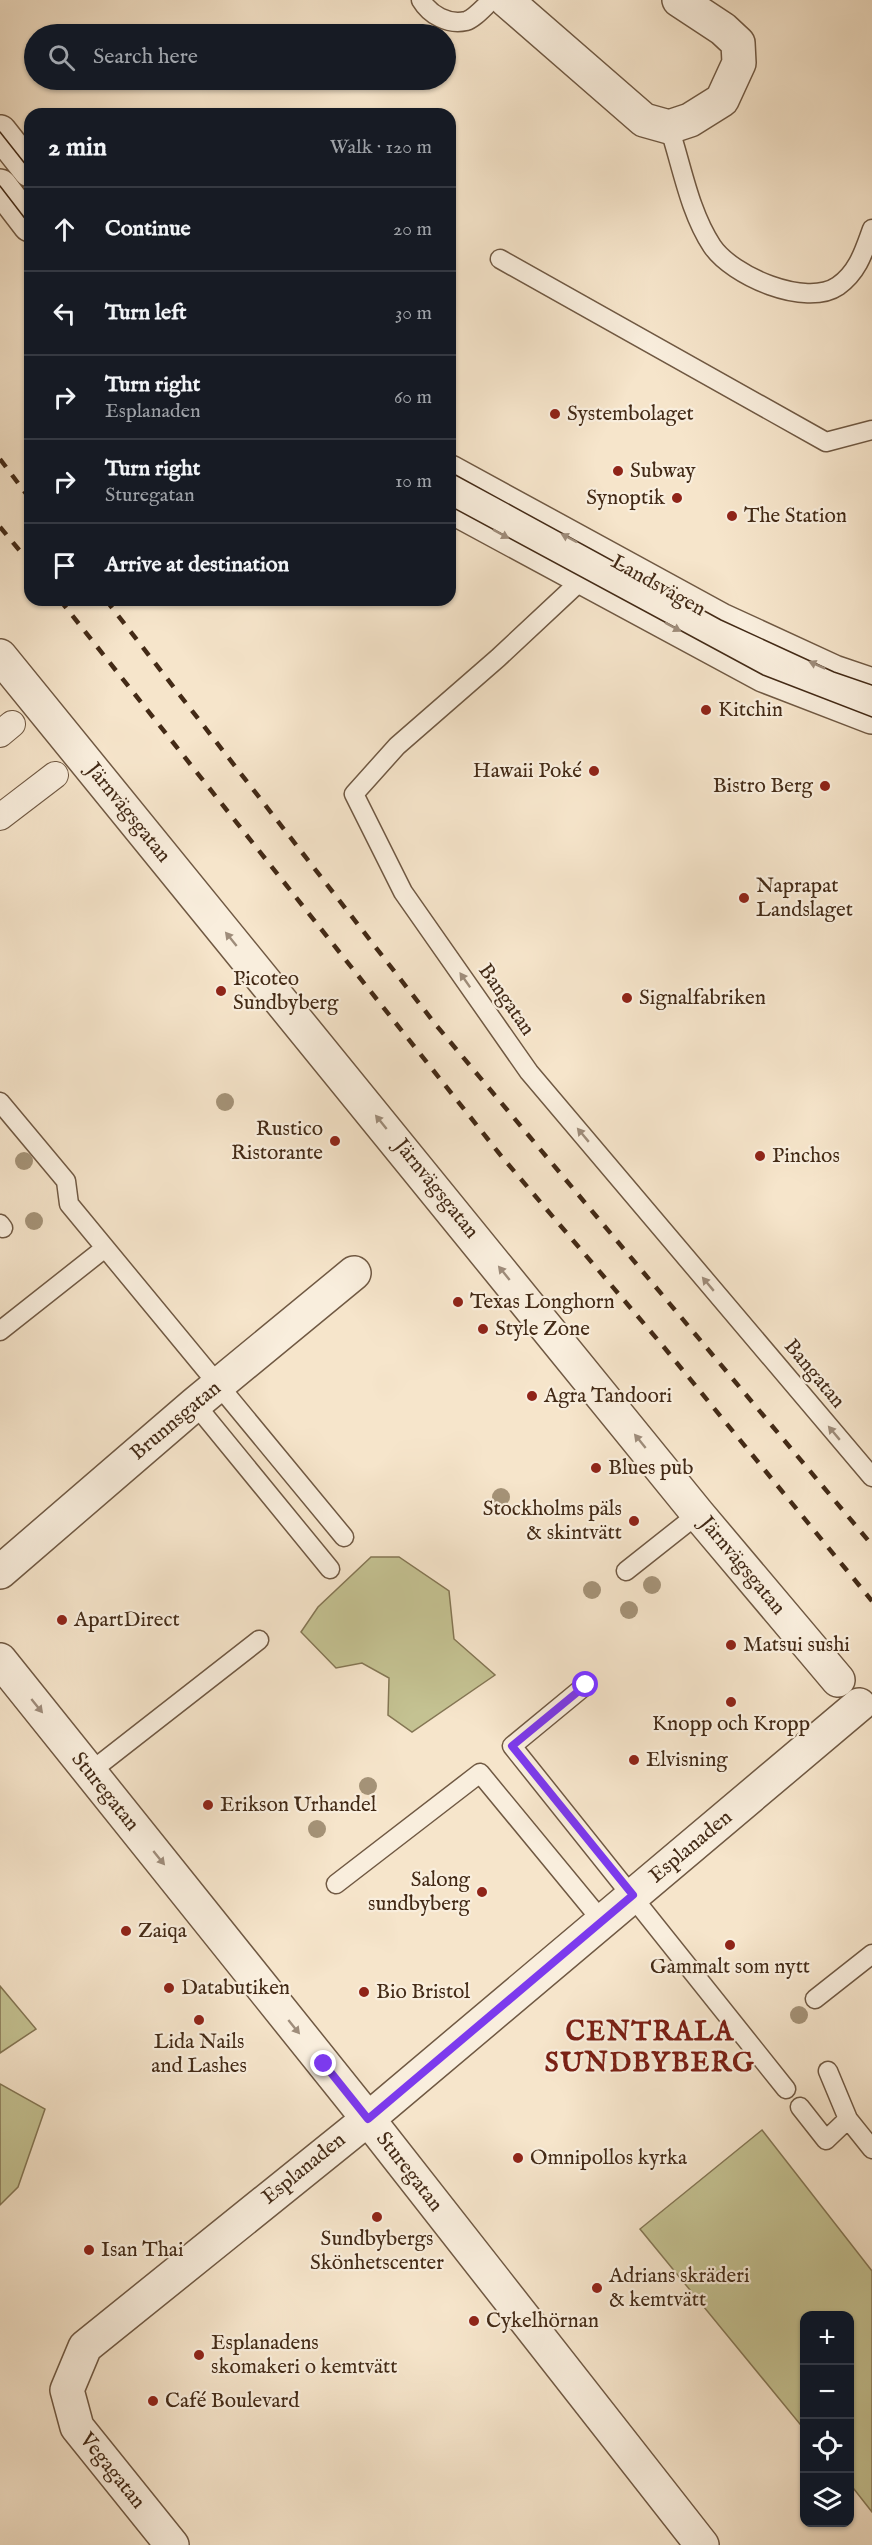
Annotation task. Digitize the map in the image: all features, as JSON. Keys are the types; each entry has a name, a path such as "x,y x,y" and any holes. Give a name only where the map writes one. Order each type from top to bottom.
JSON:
{"street":[{"path":"506,0 644,120 669,127 690,120 722,100 739,63 738,43 723,29 679,0"},
{"path":"0,132 24,162"},
{"path":"0,186 24,217"},
{"name":"Landsvägen","path":"456,476 593,567 763,675 872,717"},
{"name":"Landsvägen","path":"456,509 834,672 872,685"},
{"name":"Järnvägsgatan","path":"0,656 698,1514 856,1702"},
{"path":"0,817 55,774"},
{"name":"Brunnsgatan","path":"0,1572 207,1394 354,1273"},
{"name":"Sturegatan","path":"0,1660 368,2119 702,2545"},
{"name":"Esplanaden","path":"67,2390 85,2347 368,2119 633,1895 856,1702"},
{"name":"Vegagatan","path":"67,2390 77,2427 172,2545"}],"lane":[{"path":"421,0 426,8 438,17 467,21 492,0"},
{"path":"669,127 695,213 714,248 757,282 808,295 837,287 857,268 872,229"},
{"path":"500,259 826,442 872,430"},
{"name":"Bangatan","path":"593,567 397,746 354,794 403,892 530,1072 872,1478"},
{"path":"0,1102 66,1181 69,1204 105,1248 330,1569"},
{"path":"0,1331 105,1248"},
{"path":"207,1394 344,1537"},
{"path":"626,1570 698,1514"},
{"path":"90,1773 259,1640"},
{"path":"586,1685 512,1746 786,2089"},
{"path":"336,1884 480,1773 602,1921"},
{"path":"815,1999 872,1954"},
{"path":"828,2071 848,2119 872,2148"},
{"path":"800,2107 826,2140 848,2119"}],"shaded area":[{"path":"371,1557 399,1557 449,1591 454,1639 495,1675 412,1732 388,1715 389,1678 362,1663 336,1668 301,1632 318,1607"},
{"path":"0,1986 36,2029 0,2053"},
{"path":"0,2084 45,2109 18,2187 0,2205"},
{"path":"762,2130 872,2271 872,2512 854,2489 854,2311 800,2311 800,2424 640,2229"}],"tram line":[{"path":"0,132 24,162"},
{"path":"0,186 24,217"},
{"path":"456,475 721,620 834,672 872,685"},
{"path":"456,509 763,675 872,717"}],"railway":[{"path":"0,459 24,491"},
{"path":"0,527 24,556"},
{"path":"65,606 502,1157 663,1346 872,1601"},
{"path":"111,606 436,1025 872,1545"}],"place":[{"name":"Systembolaget","path":"555,414"},
{"name":"Subway","path":"618,471"},
{"name":"Synoptik","path":"677,498"},
{"name":"The Station","path":"732,516"},
{"name":"Kitchin","path":"706,710"},
{"name":"Hawaii Poké","path":"594,771"},
{"name":"Bistro Berg","path":"825,786"},
{"name":"Naprapat Landslaget","path":"744,898"},
{"name":"Picoteo Sundbyberg","path":"221,991"},
{"name":"Signalfabriken","path":"627,998"},
{"name":"Rustico Ristorante","path":"335,1141"},
{"name":"Pinchos","path":"760,1156"},
{"name":"Texas Longhorn","path":"458,1302"},
{"name":"Style Zone","path":"483,1329"},
{"name":"Agra Tandoori","path":"532,1396"},
{"name":"Blues pub","path":"596,1468"},
{"name":"Stockholms päls & skintvätt","path":"634,1521"},
{"name":"ApartDirect","path":"62,1620"},
{"name":"Matsui sushi","path":"731,1645"},
{"name":"Knopp och Kropp","path":"731,1702"},
{"name":"Elvisning","path":"634,1760"},
{"name":"Erikson Urhandel","path":"208,1805"},
{"name":"Salong sundbyberg","path":"482,1892"},
{"name":"Zaiqa","path":"126,1931"},
{"name":"Gammalt som nytt","path":"730,1945"},
{"name":"Databutiken","path":"169,1988"},
{"name":"Bio Bristol","path":"364,1992"},
{"name":"Lida Nails and Lashes","path":"199,2020"},
{"name":"Omnipollos kyrka","path":"518,2158"},
{"name":"Sundbybergs Skönhetscenter","path":"377,2217"},
{"name":"Isan Thai","path":"89,2250"},
{"name":"Adrians skräderi & kemtvätt","path":"597,2288"},
{"name":"Cykelhörnan","path":"474,2321"},
{"name":"Esplanadens skomakeri o kemtvätt","path":"199,2355"},
{"name":"Café Boulevard","path":"153,2401"}],"district":[{"name":"CENTRALA SUNDBYBERG","path":"650,2048"}],"route":[{"path":"324,2064 368,2119 633,1895 512,1746 586,1685"}]}
